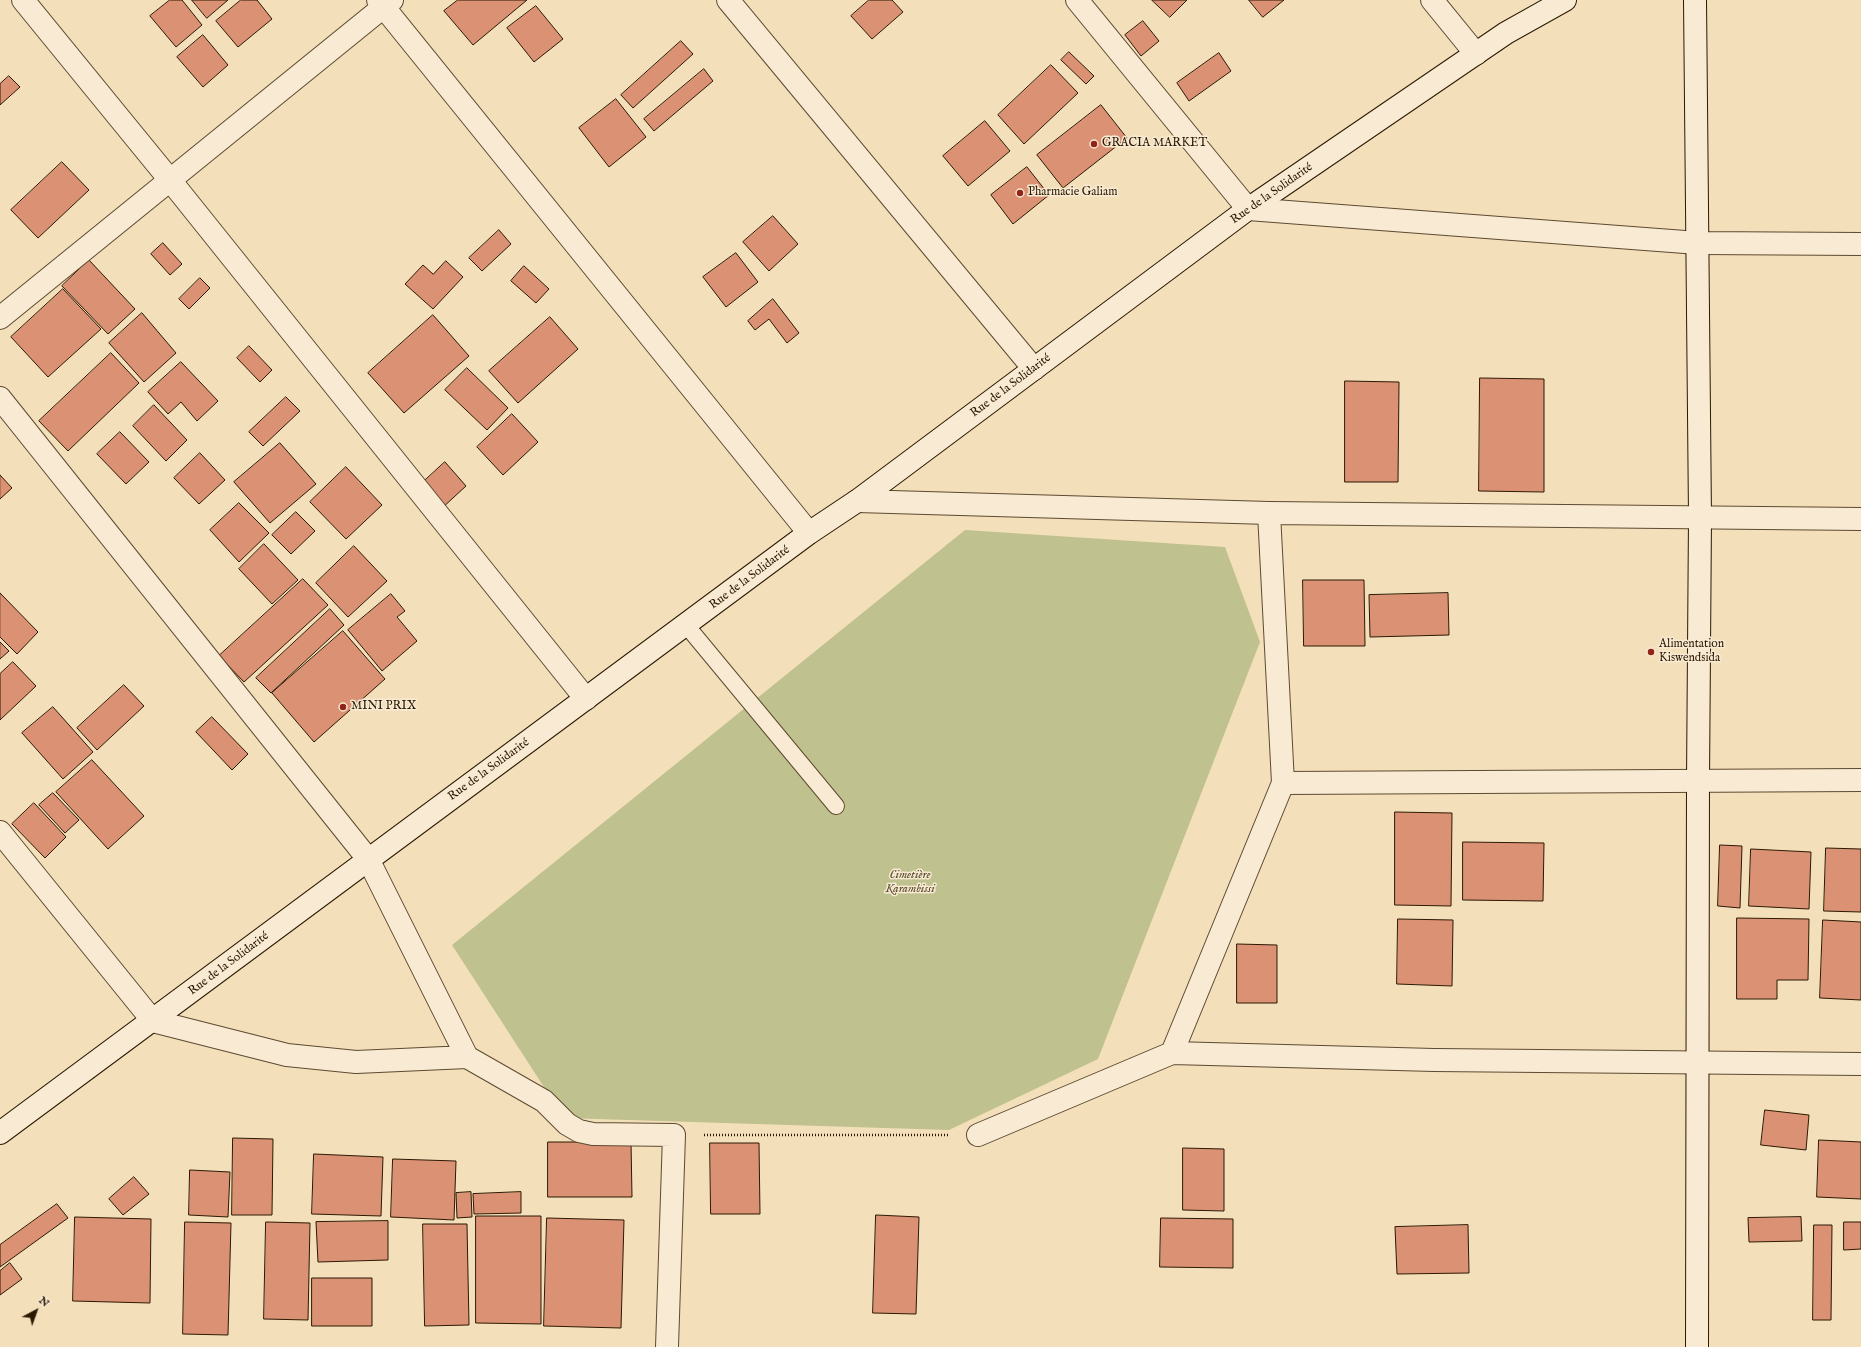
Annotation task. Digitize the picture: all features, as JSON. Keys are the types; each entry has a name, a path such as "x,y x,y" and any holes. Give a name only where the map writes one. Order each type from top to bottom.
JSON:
{"street":[{"path":"23,0 170,180 586,699"},
{"path":"728,0 1034,369"},
{"path":"1077,0 1248,209 1698,243 1861,244"},
{"path":"1432,0 1476,54"},
{"name":"Rue de la Solidarité","path":"1506,33 1540,0"},
{"name":"Rue de la Solidarité","path":"0,1133 153,1021 368,859 809,534 858,501 1248,209 1506,33 1565,0"},
{"path":"1695,0 1700,517 1697,1347"},
{"path":"0,318 385,2 809,534"},
{"path":"0,398 368,859 467,1057"},
{"path":"858,501 1269,513 1861,518"},
{"path":"1172,1054 1283,783 1269,513"},
{"path":"1283,783 1861,780"},
{"path":"0,832 153,1021 287,1055 356,1062 467,1057 544,1101 567,1124 579,1131 593,1134 674,1135 667,1347"},
{"path":"978,1135 1172,1054 1697,1064 1861,1064"}],"lane":[{"path":"686,625 836,806"}],"path":[{"path":"674,1135 978,1135"}],"green space":[{"name":"Cimetière Karambissi","path":"965,530 1225,547 1260,642 1098,1059 949,1130 564,1118 452,945"}],"building":[{"path":"170,0 182,0 202,25 176,47 150,16"},
{"path":"192,0 228,0 207,18"},
{"path":"241,0 257,0 272,19 238,47 216,21"},
{"path":"458,0 527,0 473,45 444,11"},
{"path":"869,0 892,0 903,12 872,39 851,16"},
{"path":"1152,0 1187,0 1170,17"},
{"path":"1249,0 1284,0 1263,17"},
{"path":"536,6 563,39 534,62 507,28"},
{"path":"1143,21 1159,41 1141,56 1125,35"},
{"path":"203,35 228,65 203,87 177,57"},
{"path":"681,41 693,54 633,108 621,95"},
{"path":"1069,52 1094,76 1086,84 1061,60"},
{"path":"1219,53 1231,71 1189,101 1177,83"},
{"path":"1051,65 1078,93 1024,144 998,115"},
{"path":"704,69 713,81 654,131 644,119"},
{"path":"9,76 20,87 0,105 0,84"},
{"path":"616,99 646,137 609,167 579,128"},
{"path":"1101,105 1127,138 1063,188 1037,155"},
{"path":"985,121 1010,151 968,186 943,156"},
{"path":"62,162 89,190 38,238 11,210"},
{"path":"1027,167 1049,195 1013,224 991,195"},
{"path":"773,216 798,244 769,271 743,242"},
{"path":"499,230 511,244 482,271 469,258"},
{"path":"163,243 182,264 170,275 151,254"},
{"path":"736,253 758,282 726,307 703,277"},
{"path":"89,260 135,309 108,334 62,286"},
{"path":"446,261 463,277 433,309 405,284 423,265 433,274"},
{"path":"524,266 549,289 536,303 511,281"},
{"path":"200,278 210,288 189,309 179,299"},
{"path":"63,289 101,329 48,377 11,337"},
{"path":"773,299 799,333 787,343 769,319 755,330 748,321"},
{"path":"142,313 176,353 144,382 109,343"},
{"path":"433,315 469,356 404,413 368,373"},
{"path":"550,317 578,349 518,403 489,371"},
{"path":"249,346 272,370 260,382 237,358"},
{"path":"111,353 139,383 68,451 39,421"},
{"path":"181,362 218,401 197,421 181,402 168,414 148,392"},
{"path":"467,368 508,408 487,430 445,390"},
{"path":"1480,378 1544,379 1544,492 1479,491"},
{"path":"1345,381 1399,382 1398,482 1345,482"},
{"path":"286,397 300,411 263,446 249,432"},
{"path":"154,405 187,440 166,461 133,426"},
{"path":"512,414 538,442 503,475 477,447"},
{"path":"120,432 149,462 126,484 97,454"},
{"path":"280,443 316,484 270,523 234,482"},
{"path":"200,453 225,480 199,504 174,478"},
{"path":"445,462 466,486 441,509 419,486"},
{"path":"346,467 382,505 346,539 310,502"},
{"path":"0,475 12,488 0,499"},
{"path":"239,503 269,533 239,562 210,530"},
{"path":"296,512 315,531 291,554 272,535"},
{"path":"264,544 298,580 272,604 239,569"},
{"path":"354,546 387,581 348,617 316,583"},
{"path":"303,579 328,605 244,682 219,656"},
{"path":"1303,580 1364,580 1365,646 1304,646"},
{"path":"0,593 38,632 17,654 0,637"},
{"path":"1448,593 1449,635 1370,637 1369,595"},
{"path":"391,594 405,611 397,617 417,641 382,671 348,630"},
{"path":"330,609 344,625 271,693 256,678"},
{"path":"343,631 385,679 314,742 272,693"},
{"path":"0,642 9,651 0,659"},
{"path":"13,662 36,686 0,720 0,674"},
{"path":"124,685 144,706 97,750 77,728"},
{"path":"53,707 93,752 63,779 22,733"},
{"path":"212,717 248,754 232,770 196,732"},
{"path":"92,760 144,816 108,849 56,792"},
{"path":"53,793 79,820 65,833 39,805"},
{"path":"34,803 66,837 45,858 12,824"},
{"path":"1395,812 1452,813 1451,906 1395,905"},
{"path":"1463,842 1544,843 1543,901 1463,900"},
{"path":"1720,845 1742,846 1740,908 1718,906"},
{"path":"1826,848 1861,849 1861,912 1824,911"},
{"path":"1751,849 1811,852 1809,909 1749,906"},
{"path":"1737,918 1809,919 1808,980 1777,980 1777,999 1737,999"},
{"path":"1398,919 1453,920 1452,986 1397,984"},
{"path":"1823,920 1861,922 1861,1000 1820,998"},
{"path":"1237,944 1277,945 1277,1003 1237,1003"},
{"path":"1765,1110 1809,1115 1806,1150 1761,1145"},
{"path":"233,1138 273,1139 272,1215 232,1215"},
{"path":"1819,1140 1861,1142 1861,1199 1817,1197"},
{"path":"548,1142 631,1142 632,1197 548,1197"},
{"path":"710,1143 759,1143 760,1214 711,1214"},
{"path":"1183,1148 1224,1149 1224,1211 1183,1210"},
{"path":"314,1154 383,1157 381,1216 312,1214"},
{"path":"393,1159 456,1161 454,1220 391,1217"},
{"path":"190,1170 230,1172 228,1217 189,1215"},
{"path":"134,1177 149,1194 123,1215 109,1199"},
{"path":"471,1192 472,1217 457,1218 456,1193"},
{"path":"521,1192 521,1213 474,1214 473,1194"},
{"path":"57,1204 68,1218 0,1267 0,1245"},
{"path":"876,1215 919,1217 916,1314 873,1313"},
{"path":"476,1216 541,1216 541,1324 476,1323"},
{"path":"75,1217 151,1219 150,1303 73,1301"},
{"path":"1801,1217 1802,1241 1749,1242 1748,1218"},
{"path":"547,1218 624,1220 621,1328 544,1326"},
{"path":"1161,1218 1233,1219 1233,1268 1160,1267"},
{"path":"388,1221 388,1260 318,1262 316,1222"},
{"path":"185,1222 231,1223 228,1335 183,1334"},
{"path":"266,1222 310,1223 308,1320 264,1319"},
{"path":"1844,1222 1861,1222 1861,1249 1844,1250"},
{"path":"423,1224 467,1224 469,1325 425,1326"},
{"path":"1468,1225 1469,1273 1397,1274 1395,1227"},
{"path":"1814,1225 1832,1225 1831,1320 1813,1320"},
{"path":"10,1263 22,1279 0,1295 0,1271"},
{"path":"312,1278 372,1278 372,1326 312,1326"}],"place":[{"name":"GRACIA MARKET","path":"1094,144"},
{"name":"Pharmacie Galiam","path":"1020,193"},
{"name":"Alimentation Kiswendsida","path":"1651,652"},
{"name":"MINI PRIX","path":"343,707"}]}
